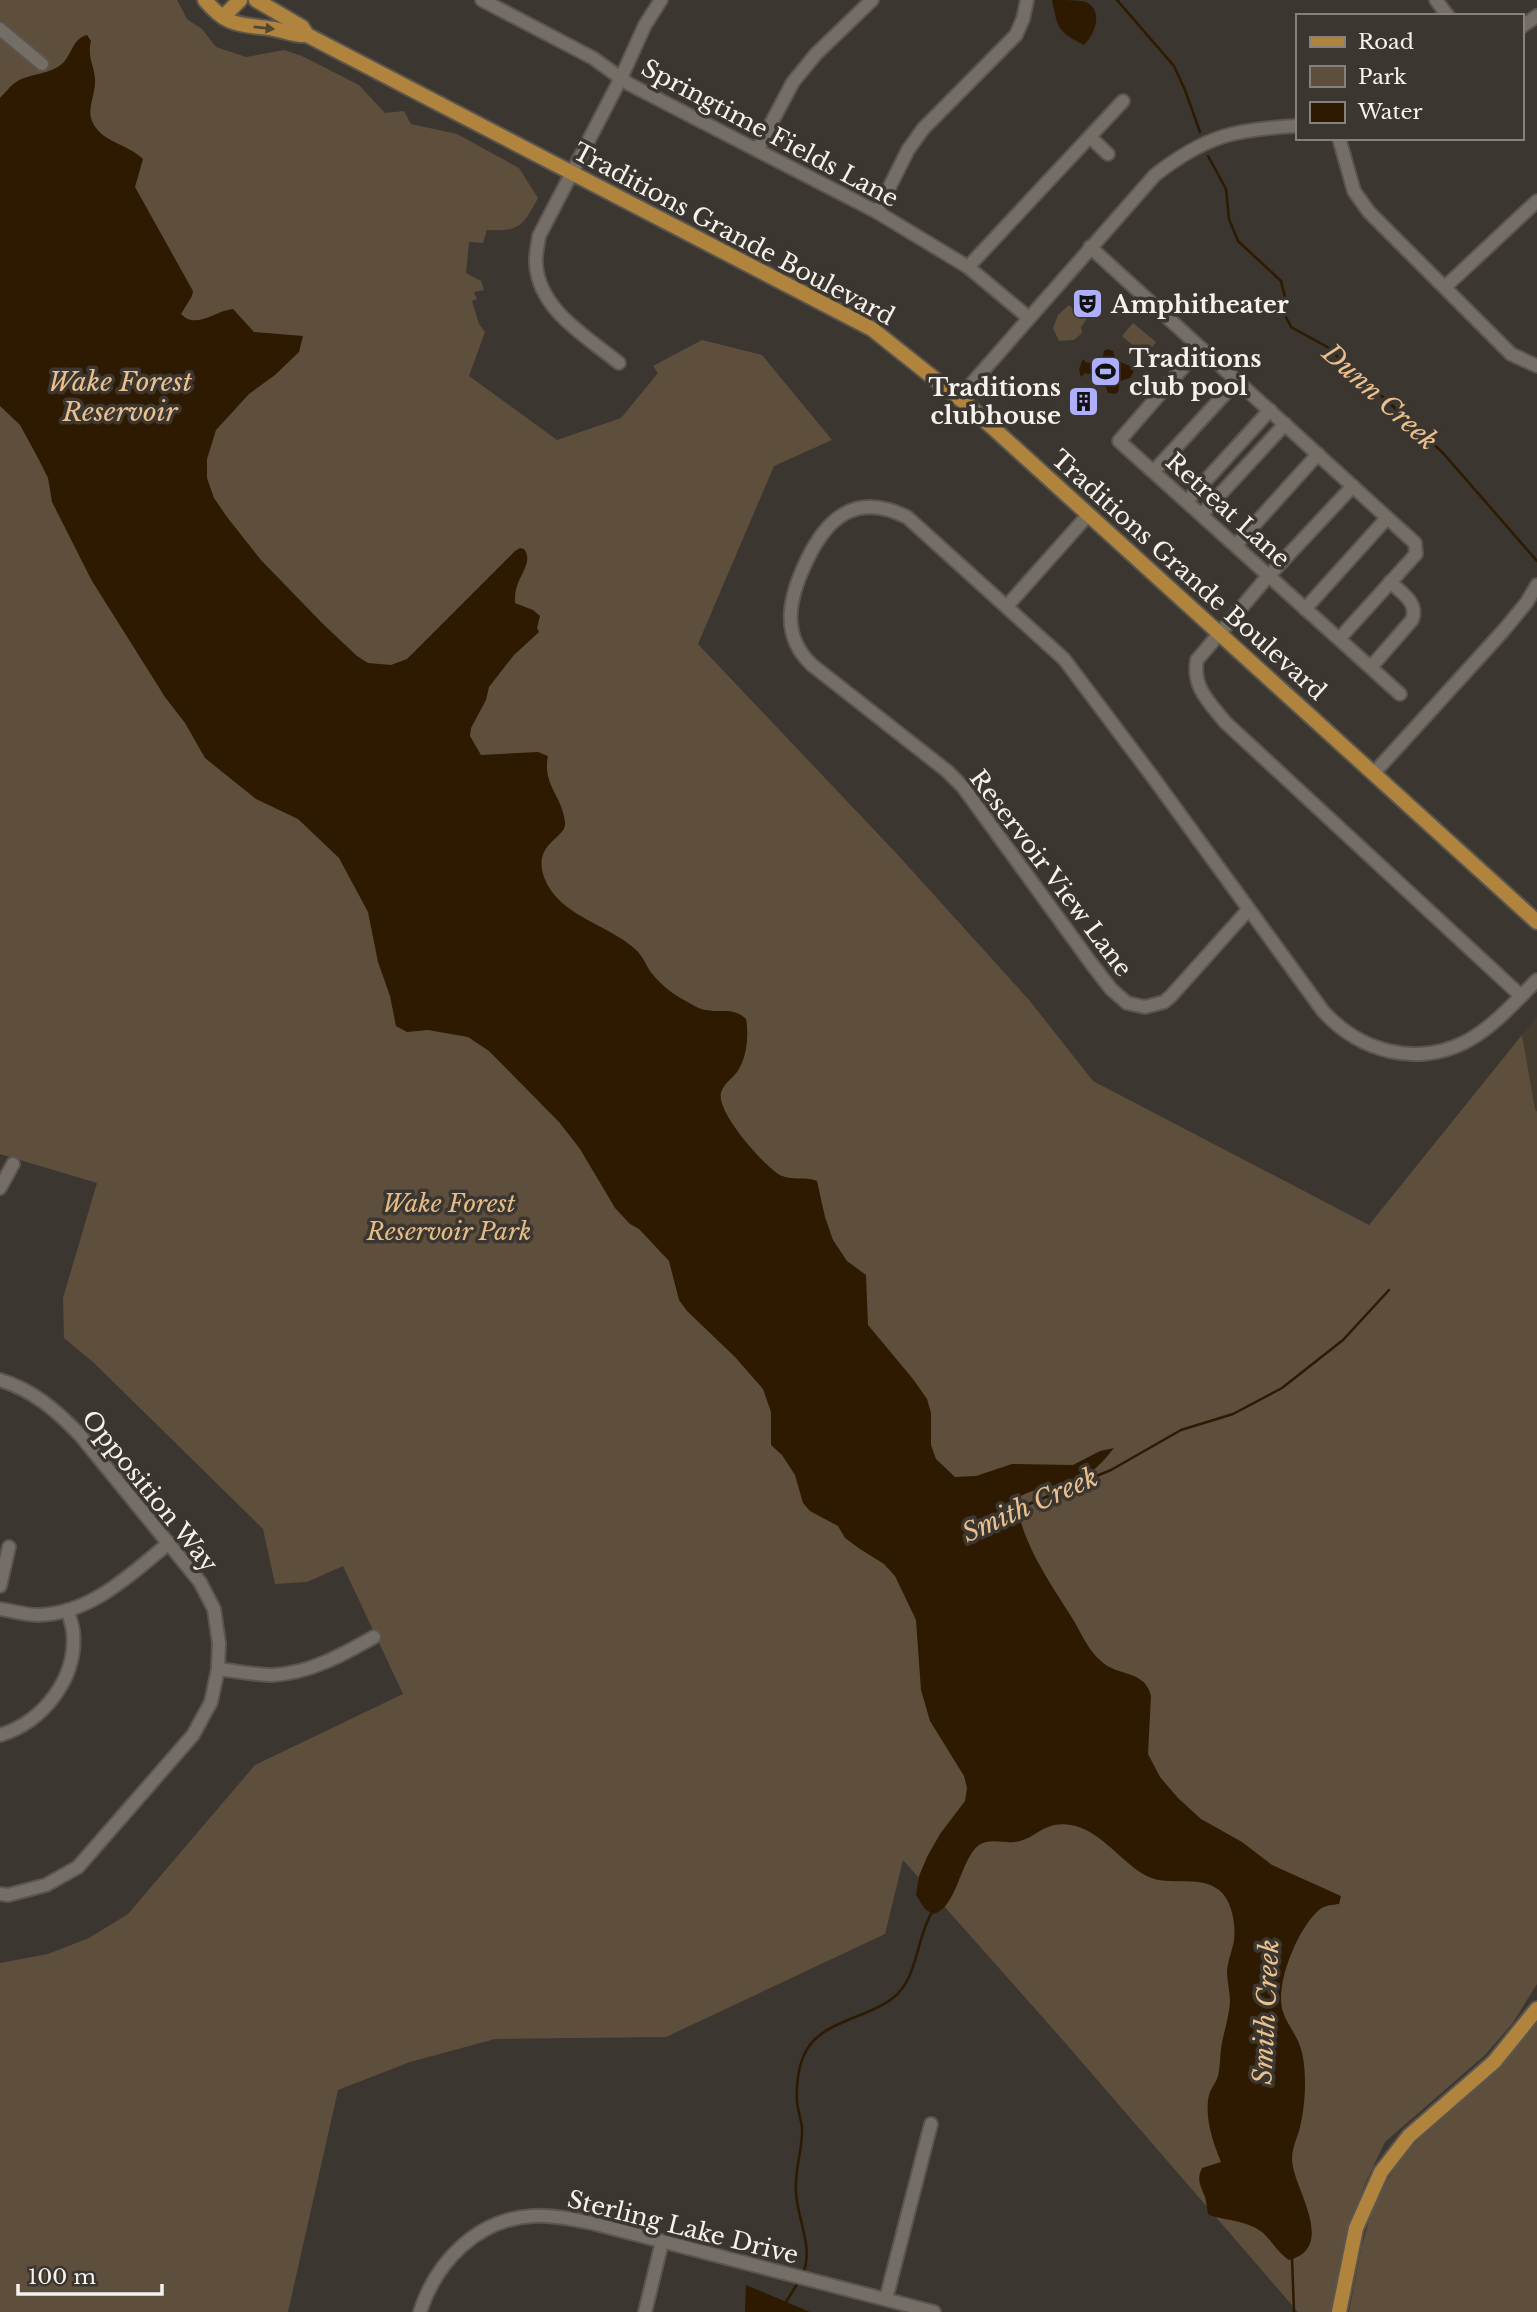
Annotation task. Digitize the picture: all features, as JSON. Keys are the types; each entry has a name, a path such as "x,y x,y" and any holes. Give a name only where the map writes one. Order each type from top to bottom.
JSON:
{"main road":[{"name":"Traditions Grande Boulevard","path":"205,0 223,17 241,26 278,30 296,36 307,35"},
{"path":"223,17 240,0"},
{"name":"Traditions Grande Boulevard","path":"256,0 302,27 307,35 872,329 959,398 1537,922"},
{"path":"1339,2312 1356,2228 1381,2172 1409,2136 1493,2062 1537,2009"}],"street":[{"name":"Springtime Fields Lane","path":"481,0 593,58 621,78 877,212 968,267 1029,318"},
{"path":"619,363 562,316 546,299 535,262 539,236 621,78 645,25 661,0"},
{"path":"757,150 793,82 816,54 872,0"},
{"path":"877,212 908,150 923,129 1016,35 1027,0"},
{"path":"2,36 41,64"},
{"path":"968,267 1123,101"},
{"path":"959,398 1155,175 1182,154 1231,133 1258,127 1296,126"},
{"path":"1090,137 1108,154"},
{"path":"1340,140 1354,191 1369,212 1511,354 1537,366"},
{"path":"1445,287 1537,201"},
{"path":"1090,247 1415,543 1416,554 1339,639"},
{"name":"Retreat Lane","path":"1200,348 1119,441 1400,694"},
{"path":"1154,471 1237,381"},
{"path":"1187,501 1270,410"},
{"path":"1202,514 1285,424"},
{"path":"1236,545 1318,454"},
{"path":"1353,486 1269,576 1197,660 1194,674 1199,690 1225,722 1521,996"},
{"name":"Reservoir View Lane","path":"1248,910 1182,986 1164,1002 1145,1007 1135,1006 1120,998 1091,963 963,787 947,771 812,665 799,649 789,620 794,589 819,535 845,513 869,508 890,510 907,517 1064,659 1335,1024 1356,1039 1383,1050 1416,1054 1454,1046 1479,1034 1537,980"},
{"path":"1007,606 1088,515"},
{"path":"1305,609 1387,518"},
{"path":"1371,667 1412,621 1414,614 1410,601 1390,582"},
{"path":"1374,773 1504,630 1536,587"},
{"path":"0,1188 13,1164"},
{"name":"Opposition Way","path":"0,1380 36,1396 58,1412 80,1435 200,1582 214,1609 219,1643 218,1669 211,1702 193,1735 78,1867 46,1885 8,1895 0,1894"},
{"path":"0,1609 38,1615 68,1610 111,1591 169,1543"},
{"path":"0,1586 9,1547"},
{"path":"0,1735 16,1730 35,1718 64,1680 73,1632 68,1610"},
{"path":"218,1669 271,1675 302,1671 332,1661 374,1637"},
{"path":"886,2299 931,2124"},
{"name":"Sterling Lake Drive","path":"420,2312 427,2291 451,2255 484,2231 509,2220 531,2216 556,2216 934,2312"},
{"path":"645,2312 662,2242"}],"shaded area":[{"path":"1537,1016 1537,1112 1522,1035"}],"green space":[{"name":"Wake Forest Reservoir Park","path":"0,0 177,0 187,19 202,29 216,47 246,57 284,50 302,56 359,85 385,113 404,111 411,124 457,134 519,168 538,198 524,221 506,230 487,230 483,243 469,242 466,273 481,281 484,290 474,292 477,299 472,301 479,324 485,332 469,376 557,440 621,418 658,373 653,366 702,340 762,355 832,440 774,466 698,644 897,854 1029,1000 1093,1081 1369,1225 1522,1035 1537,1112 1537,1984 1512,2024 1485,2055 1385,2142 1364,2186 1352,2221 1334,2312 1298,2312 903,1860 885,1934 666,2037 495,2039 410,2062 338,2090 288,2312 0,2312 0,1963 48,1954 89,1938 128,1914 255,1765 403,1694 343,1566 307,1582 275,1584 263,1529 93,1362 64,1338 63,1298 97,1183 0,1154"},
{"path":"1069,305 1087,319 1081,327 1082,333 1074,340 1059,341 1053,328 1058,315"},
{"path":"1133,323 1156,342 1145,356 1122,336"},
{"path":"1537,2016 1537,2312 1349,2312 1361,2249 1374,2203 1400,2159"}],"water":[{"path":"1052,0 1082,1 1092,6 1096,23 1084,45 1060,28"},
{"name":"Wake Forest Reservoir","path":"87,35 91,41 90,57 95,79 91,118 106,137 143,159 135,187 193,291 181,314 199,320 233,309 254,332 303,336 299,352 275,375 249,394 216,430 207,459 207,478 214,498 227,517 261,560 322,623 368,663 391,665 407,659 515,551 524,549 527,563 516,588 515,603 540,616 537,628 539,632 514,655 489,687 470,736 481,755 538,752 548,756 550,783 565,822 561,833 542,856 544,877 551,890 572,910 635,949 664,987 700,1008 732,1012 746,1019 747,1039 743,1060 722,1090 721,1102 733,1125 773,1170 784,1177 817,1181 833,1240 847,1261 866,1275 868,1325 927,1399 931,1413 931,1445 936,1459 955,1477 976,1476 1012,1464 1073,1465 1100,1451 1114,1448 1084,1477 1021,1496 1020,1518 1037,1561 1097,1657 1107,1666 1137,1677 1148,1687 1151,1696 1148,1754 1160,1777 1178,1798 1201,1819 1242,1842 1272,1865 1341,1896 1339,1904 1321,1908 1303,1930 1290,1958 1282,1987 1283,2012 1300,2046 1304,2069 1303,2113 1292,2158 1312,2232 1310,2244 1303,2254 1289,2260 1256,2228 1209,2215 1200,2183 1202,2168 1221,2162 1208,2120 1208,2103 1218,2076 1230,2002 1227,1971 1234,1931 1231,1908 1224,1895 1201,1882 1162,1880 1143,1874 1102,1840 1080,1827 1068,1824 1049,1826 1020,1841 979,1845 967,1861 948,1903 933,1914 925,1909 916,1895 919,1876 940,1834 965,1801 967,1788 964,1776 930,1721 921,1690 916,1620 895,1576 884,1564 845,1538 838,1526 810,1511 803,1503 795,1475 782,1455 771,1445 771,1412 763,1389 735,1357 687,1311 679,1300 669,1261 615,1208 580,1149 559,1122 489,1051 468,1037 428,1030 407,1032 396,1026 390,996 378,962 368,912 339,858 298,819 256,799 205,758 92,581 52,502 48,478 38,458 20,425 0,406 0,98 16,82 58,67 79,39"},
{"name":"Traditions club pool","path":"1107,349 1113,351 1116,360 1130,366 1134,371 1130,378 1120,381 1115,394 1108,393 1106,387 1094,378 1094,375 1085,373 1081,377 1079,369 1083,359 1087,363 1102,361"},
{"path":"746,2285 810,2312 745,2312"}],"waterway":[{"name":"Dunn Creek","path":"1117,0 1174,66 1200,132"},
{"name":"Dunn Creek","path":"1208,156 1226,189 1229,219 1238,241 1281,281 1285,297 1284,313 1291,327 1331,349 1351,374 1382,396 1443,453 1537,561"},
{"path":"1017,1509 1111,1470 1181,1430 1233,1414 1282,1388 1343,1340 1389,1290"},
{"path":"802,2275 807,2255 796,2184 802,2136 797,2105 802,2060 820,2035 882,2005 901,1990 912,1969 932,1912"},
{"name":"Smith Creek","path":"1292,2258 1294,2312"},
{"path":"786,2302 799,2281"}],"place":[{"name":"Amphitheater","path":"1088,304"},
{"name":"Traditions club pool","path":"1106,372"},
{"name":"Traditions clubhouse","path":"1084,401"}]}
